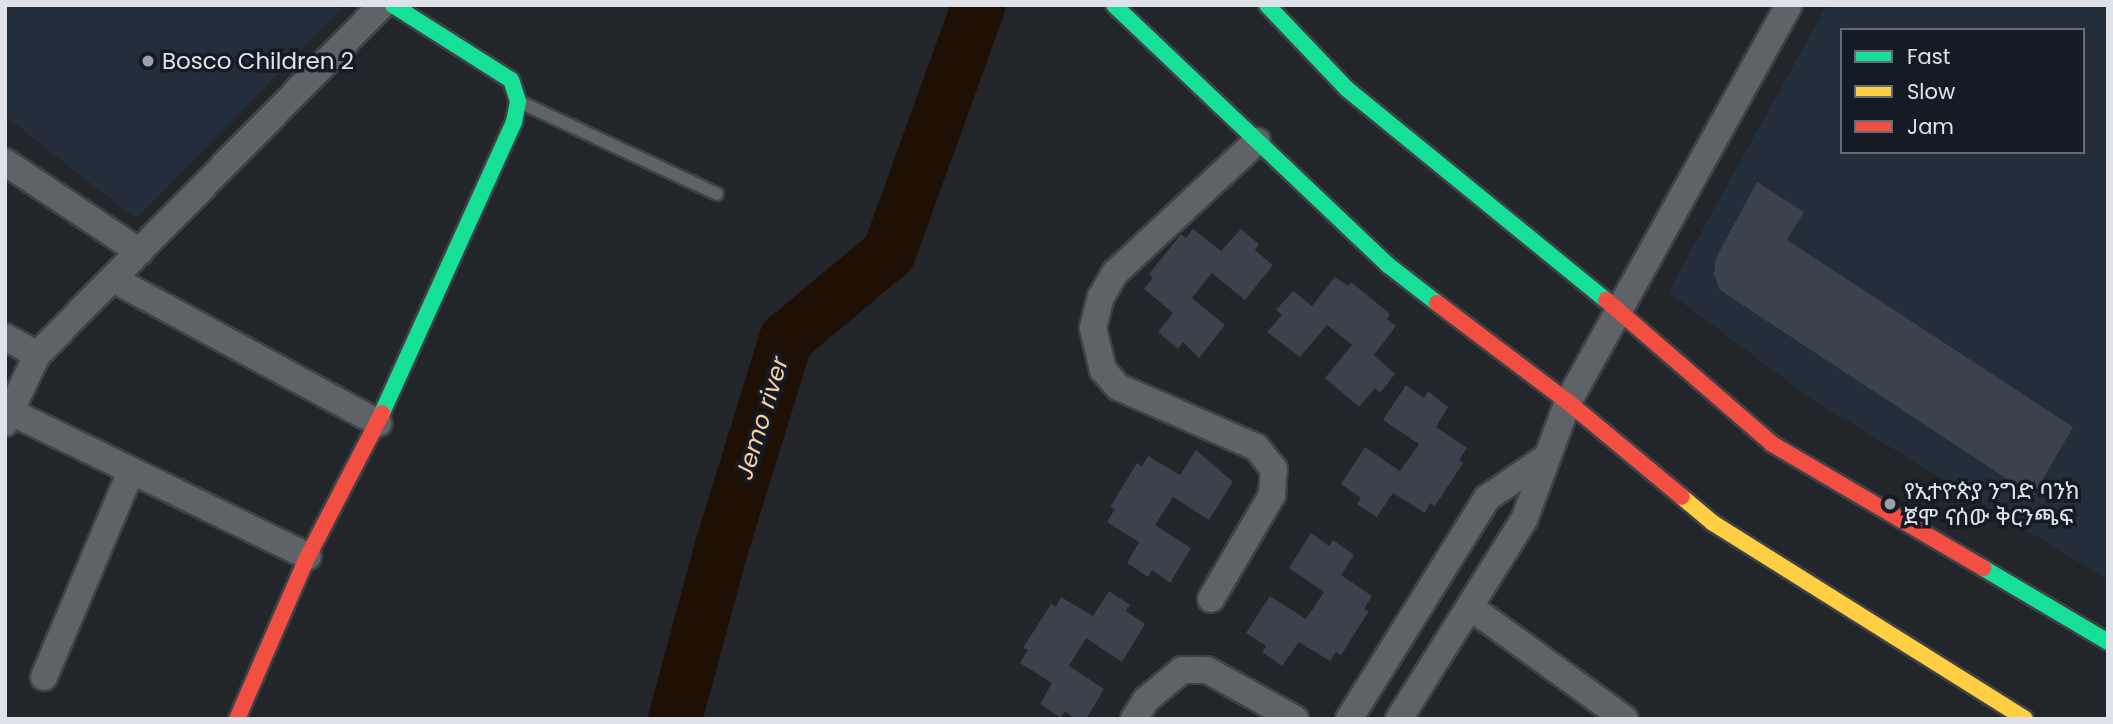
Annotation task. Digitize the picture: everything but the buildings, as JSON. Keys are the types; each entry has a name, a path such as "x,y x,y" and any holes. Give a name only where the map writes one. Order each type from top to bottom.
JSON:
{"main road":[{"path":"237,719 309,556 378,423 514,122 518,101 511,80 393,5"},
{"path":"1114,5 1388,265 1568,401 1713,523 2025,719"},
{"path":"1267,5 1347,89 1619,310 1772,444 2108,642"}],"street":[{"path":"309,556 8,418 37,355 382,5"},
{"path":"1399,719 1524,520 1544,459 1568,401 1789,5"},
{"path":"1211,598 1272,495 1274,469 1256,447 1118,387 1102,370 1093,328 1101,297 1115,273 1257,141"},
{"path":"5,162 139,252"},
{"path":"113,279 378,423"},
{"path":"5,337 37,355"},
{"path":"1349,719 1487,498 1544,459"},
{"path":"44,677 131,473"},
{"path":"1469,607 1621,718"},
{"path":"1135,719 1146,700 1182,670 1207,670 1295,719"}],"lane":[{"path":"518,101 717,194"}],"shaded area":[{"name":"Bosco Children 2","path":"5,5 345,5 136,219 5,116"},
{"path":"1827,5 2108,5 2108,580 1813,400 1668,292"}],"waterway":[{"name":"Jemo river","path":"675,719 722,546 786,339 889,253 979,5"}],"traffic: fast":[{"path":"382,413 514,122 518,101 511,80 393,5"},
{"path":"1114,5 1388,265 1437,303"},
{"path":"1267,5 1347,89 1606,300"},
{"path":"1983,568 2108,642"}],"traffic: slow":[{"path":"1682,497 1713,523 2025,719"}],"traffic: jam":[{"path":"1606,300 1772,444 1983,568"},
{"path":"1437,303 1568,402 1682,497"},
{"path":"237,719 308,556 382,413"}],"place":[{"name":"Bosco Children 2","path":"148,61"},
{"name":"የኢተዮጵያ ንግድ ባንክ ጀሞ ናሰው ቅርንጫፍ","path":"1890,504"}]}
